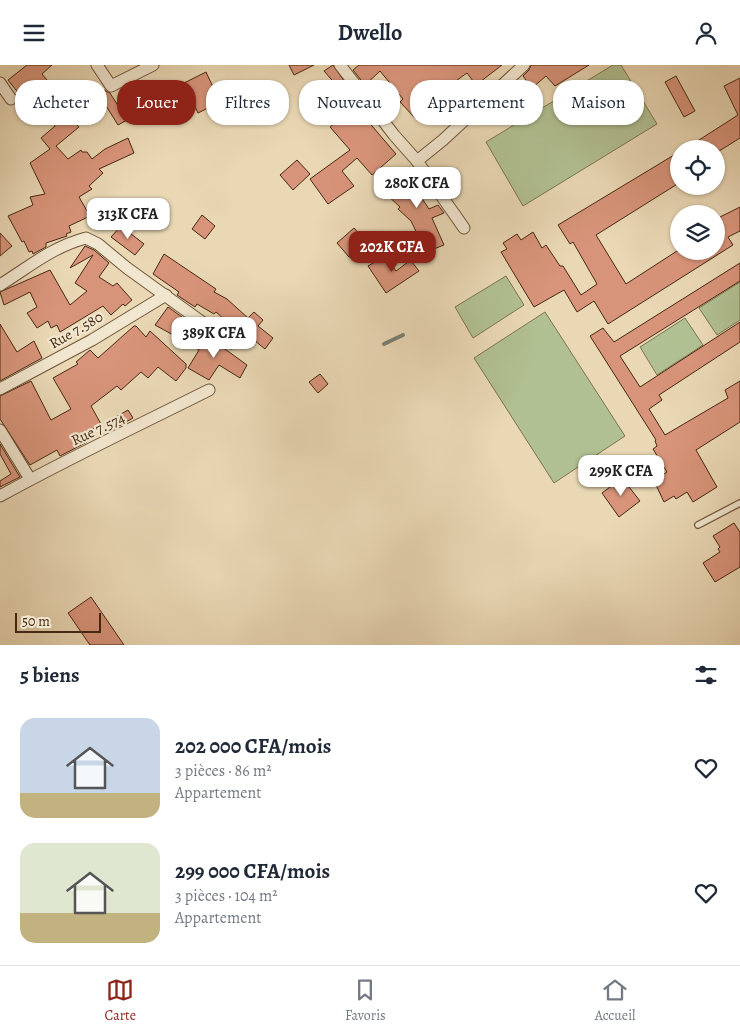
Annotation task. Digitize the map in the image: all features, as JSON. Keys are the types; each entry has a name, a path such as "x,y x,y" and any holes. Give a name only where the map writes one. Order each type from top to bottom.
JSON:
{"street":[{"path":"97,65 111,86 153,65"},
{"path":"340,65 394,135 417,161 464,228"},
{"path":"417,161 450,134 524,65"},
{"path":"0,83 11,99"},
{"path":"0,285 50,252 69,242 86,238 98,244 127,268 231,343"},
{"name":"Rue 7.580","path":"0,389 92,339 166,295"},
{"name":"Rue 7.574","path":"0,495 209,390"},
{"path":"0,430 30,479"}],"lane":[{"path":"698,525 740,503"}],"green space":[{"path":"613,65 621,65 630,80 588,80"},
{"path":"553,101 553,125 644,125 644,103 657,124 523,206 486,142 514,125 543,125 543,107"},
{"path":"506,276 524,305 473,338 455,307"},
{"path":"740,282 740,320 717,335 699,308"},
{"path":"545,312 625,436 554,483 474,358"},
{"path":"685,318 703,345 657,375 640,347"}],"building":[{"path":"27,65 52,65 42,74 47,80 15,80 15,89 8,80"},
{"path":"289,65 314,65 294,75"},
{"path":"333,65 343,80 332,80 324,71"},
{"path":"359,65 502,65 482,80 472,80 467,73 457,80 410,80 410,113 400,102 403,99 400,95 400,80 387,80 380,71 370,80 361,80 353,70"},
{"path":"531,65 589,65 565,80 553,80 553,84 546,76 541,80 526,80 523,76"},
{"path":"206,72 210,80 206,80 206,109 198,113 196,109 196,80 190,80"},
{"path":"676,76 695,111 684,117 665,82"},
{"path":"740,78 740,138 725,147 725,140 699,140 738,115 724,86"},
{"path":"107,92 117,104 117,123 107,107"},
{"path":"77,125 79,127 56,146 68,159 81,150 82,152 87,152 92,159 105,149 128,138 134,153 99,169 103,173 89,186 92,189 79,197 90,216 69,226 71,232 66,234 67,236 46,243 46,247 33,254 32,251 29,252 24,241 22,242 8,216 33,205 30,197 45,194 30,163 50,149 41,138 55,126"},
{"path":"332,125 371,125 396,154 372,175 357,158 342,171 354,186 328,204 310,179 350,150 330,127"},
{"path":"670,157 670,189 596,235 626,284 670,256 670,260 709,260 608,324 594,301 577,312 564,290 534,307 501,252 507,249 503,243 517,234 521,240 533,232 542,248 546,245 560,266 563,266 581,295 597,284 573,242 570,244 558,225"},
{"path":"297,160 310,174 293,190 280,175"},
{"path":"412,167 426,187 419,194 429,209 438,205 444,213 432,218 444,245 426,252 411,221 386,194"},
{"path":"740,207 740,231 728,237 733,245 725,250 725,214"},
{"path":"202,215 215,226 205,239 192,229"},
{"path":"121,226 144,244 135,255 111,237"},
{"path":"354,228 368,243 353,257 349,257 337,243"},
{"path":"0,233 12,246 0,256"},
{"path":"85,246 94,250 109,263 99,277 113,286 117,283 132,300 125,306 123,304 111,315 103,306 60,332 57,325 51,328 48,321 37,328 27,313 37,307 30,292 4,305 0,292 50,270 70,305 87,291 75,283 93,255 70,268"},
{"path":"164,254 216,289 214,292 227,299 248,318 254,312 263,320 258,326 273,338 265,349 238,327 236,330 216,312 214,314 197,304 195,307 177,295 179,292 153,274"},
{"path":"385,256 396,271 408,262 412,262 419,271 386,293 368,266"},
{"path":"740,263 740,281 620,356 640,387 740,322 740,342 659,395 662,400 649,409 665,435 728,398 725,390 740,381 740,422 696,450 717,487 693,502 687,492 676,499 674,496 664,502 656,485 664,480 661,476 667,472 653,449 657,446 656,440 590,336 603,328 614,342"},
{"path":"168,307 186,320 175,336 155,325"},
{"path":"0,324 17,352 34,341 42,358 0,381"},
{"path":"134,326 146,337 150,331 186,364 186,368 176,381 158,367 148,378 141,372 121,390 117,386 91,406 101,424 83,435 87,442 60,456 57,450 30,465 0,419 0,396 31,381 51,420 71,409 53,378 78,364 76,362 90,350 98,358"},
{"path":"200,331 247,365 240,378 219,365 209,380 188,368 199,350 193,346"},
{"path":"320,374 328,384 318,393 309,382"},
{"path":"128,410 133,418 112,430 107,422"},
{"path":"0,444 20,477 0,487 0,481 11,474 0,454"},
{"path":"622,478 640,501 619,517 602,493"},
{"path":"734,523 740,532 740,567 715,582 703,563 720,552 718,549 720,547 713,536"},
{"path":"91,597 124,645 90,645 68,613"}],"waterway":[{"path":"384,344 403,335"}]}
